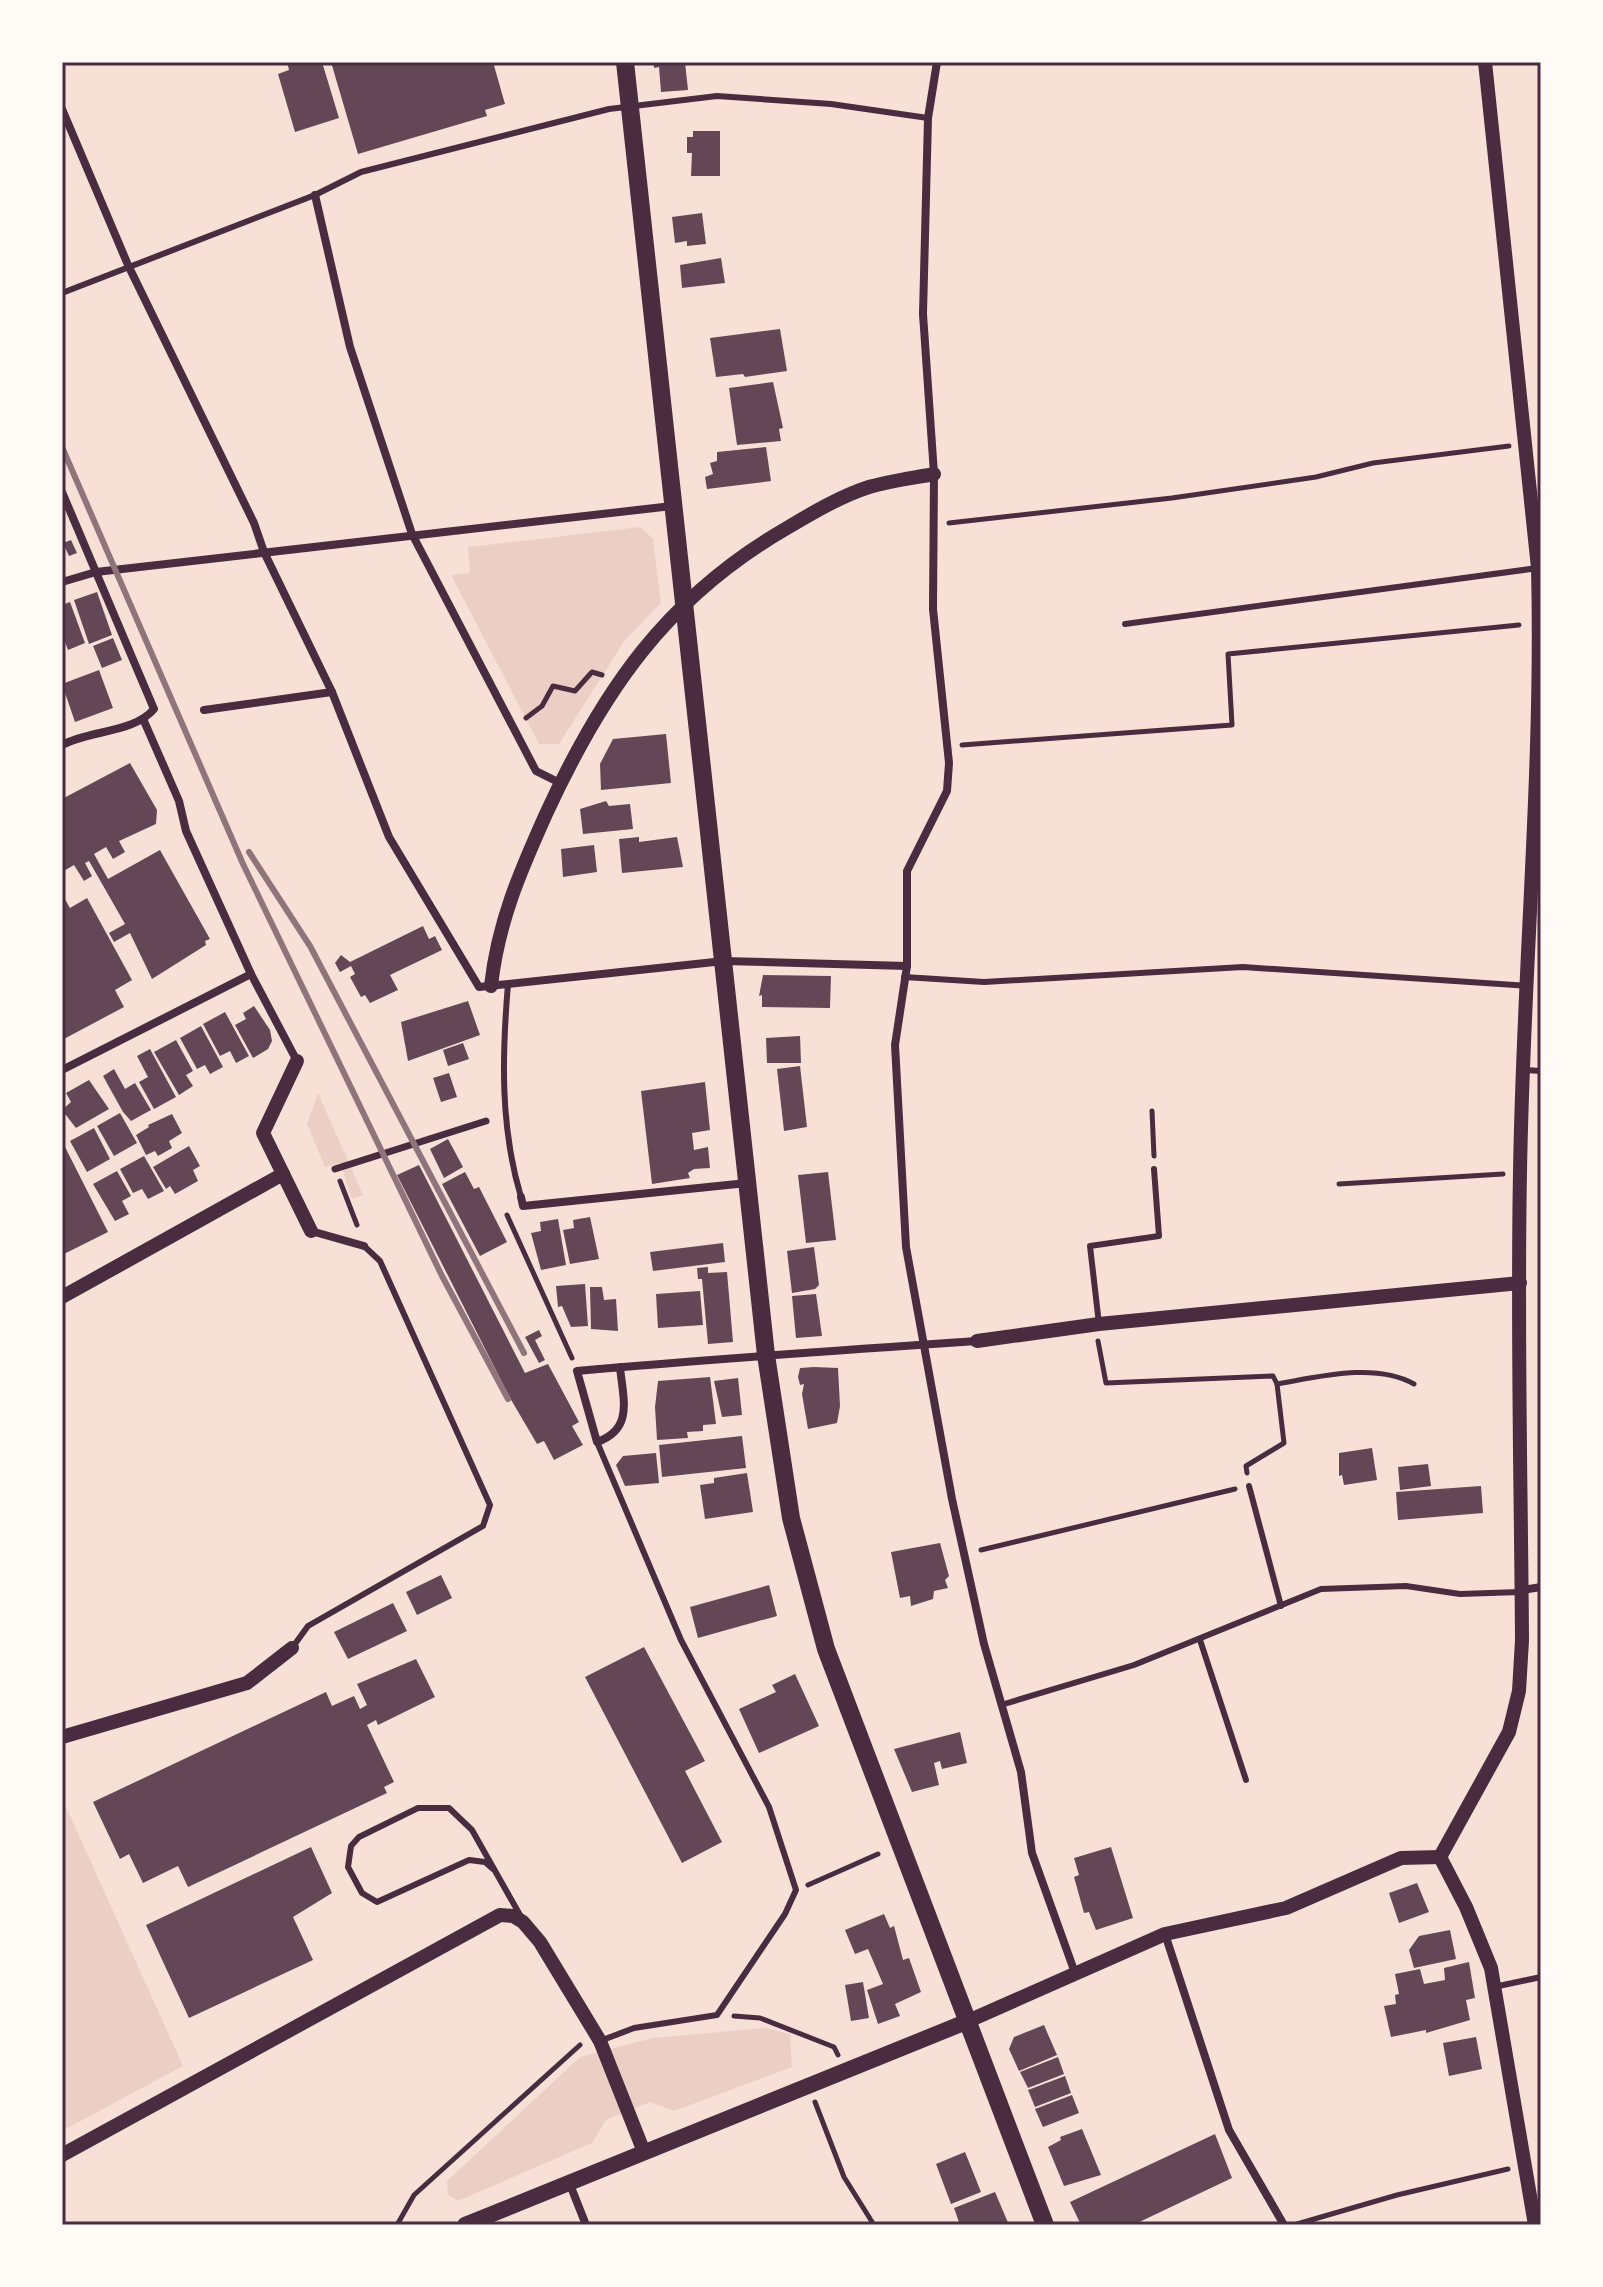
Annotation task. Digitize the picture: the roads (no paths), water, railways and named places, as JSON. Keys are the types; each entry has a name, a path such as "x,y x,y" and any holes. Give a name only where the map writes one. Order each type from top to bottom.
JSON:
{"main road":[{"path":"625,62 766,1355 791,1518 826,1649 1045,2225"},
{"path":"465,2225 966,2022"}],"street":[{"path":"937,62 928,118 923,314 934,474 933,609 949,746 947,791 907,871 907,966 895,1045 906,1247 921,1345 964,1554 1001,1705 1021,1772 1032,1853 1075,1973"},
{"path":"1440,1857 1509,1732 1519,1691 1522,1591 1520,1173 1539,773 1540,623 1526,444 1485,62"},
{"path":"62,109 128,265 254,523 264,552 332,692 389,837 479,987 724,961 907,966"},
{"path":"315,195 350,347 412,534 536,771 560,783"},
{"path":"491,986 496,939 509,900 560,783 588,730 631,661 712,576 807,516 868,487 934,474"},
{"path":"62,492 154,709 144,721 81,735 62,745"},
{"path":"62,582 96,572 674,506"},
{"path":"204,710 332,692"},
{"path":"144,721 179,801 186,831 251,974 297,1061 263,1133 311,1231 364,1246"},
{"path":"62,1070 251,974"},
{"path":"335,1169 486,1121"},
{"path":"62,1297 283,1174"},
{"path":"522,1201 747,1183"},
{"path":"620,1367 625,1419 618,1430 597,1442 577,1371 620,1367 766,1355 977,1341 1099,1324 1520,1283"},
{"path":"1522,1591 1541,1587"},
{"path":"62,1737 247,1683 292,1648"},
{"path":"966,2022 1165,1934 1286,1908 1401,1858 1440,1857"},
{"path":"1440,1857 1484,1947 1494,1987 1524,2165 1535,2190 1535,2225"},
{"path":"62,2155 500,1915 513,1916 523,1922 540,1942 600,2041 644,2152"},
{"path":"1165,1934 1229,2130 1284,2225"},
{"path":"569,2182 586,2225"}],"lane":[{"path":"62,293 315,195 361,172 403,159 630,107 717,96 831,104 928,118"},
{"path":"1125,624 1538,568"},
{"path":"904,977 984,982 1243,967 1528,986"},
{"path":"508,984 501,1058 508,1135 522,1201"},
{"path":"1523,1070 1541,1071"},
{"path":"1099,1324 1090,1246 1159,1236 1154,1169"},
{"path":"292,1648 308,1626 483,1526 490,1505 380,1261 364,1246"},
{"path":"597,1442 681,1640 769,1807 796,1890 785,1914 717,2015 634,2028 600,2041"},
{"path":"1249,1486 1281,1606"},
{"path":"1001,1705 1134,1665 1338,1586 1406,1586 1460,1594 1522,1591"},
{"path":"1200,1640 1246,1780"},
{"path":"493,1869 476,1859 469,1860 377,1902 362,1893 348,1867 348,1857 359,1837 418,1808 449,1808 461,1816 493,1869 523,1922"},
{"path":"1494,1987 1541,1977"}],"railway":[{"path":"62,447 243,864 442,1276 508,1399"},
{"path":"249,852 310,946 524,1353"}]}
